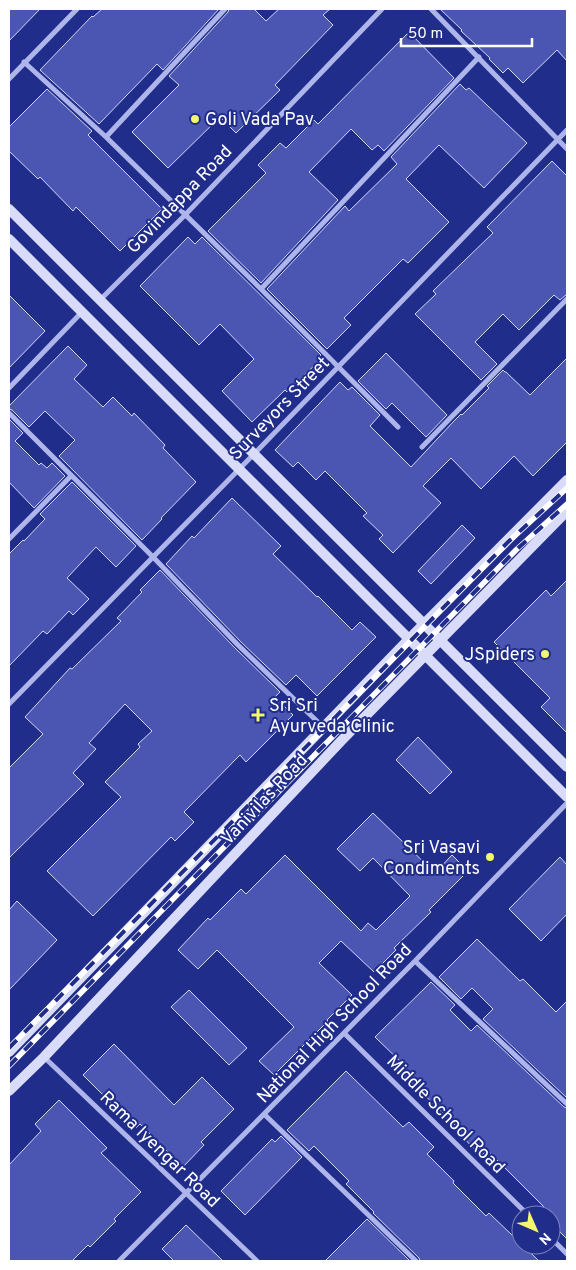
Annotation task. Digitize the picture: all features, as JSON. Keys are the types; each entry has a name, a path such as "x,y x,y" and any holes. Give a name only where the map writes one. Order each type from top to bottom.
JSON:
{"main road":[{"path":"9,209 567,767"},
{"path":"9,239 567,797"},
{"name":"Vanivilas Road","path":"9,1052 408,638 567,480"},
{"name":"Vanivilas Road","path":"9,1091 44,1057 322,761 567,511"}],"street":[{"path":"9,79 77,9"},
{"path":"106,137 225,9"},
{"name":"Govindappa Road","path":"100,300 185,215 382,9"},
{"path":"431,9 567,149"},
{"path":"261,289 479,57"},
{"path":"24,62 106,137 398,427"},
{"name":"Surveyors Street","path":"9,704 567,130"},
{"path":"422,447 567,299"},
{"path":"9,388 82,312"},
{"path":"9,413 238,645 323,727"},
{"path":"9,539 71,476"},
{"name":"National High School Road","path":"120,1261 415,961 567,803"},
{"path":"415,961 567,1104"},
{"name":"Middle School Road","path":"344,1033 518,1205"},
{"name":"Rama Iyengar Road","path":"44,1057 257,1261"},
{"path":"264,1114 416,1261"}],"building":[{"path":"9,9 40,9 9,41"},
{"path":"102,9 219,9 163,70 157,64 99,124 40,70 92,16"},
{"path":"229,9 254,9 266,21 279,9 330,9 323,15 333,25 275,85 280,90 236,133 220,117 168,168 132,132 179,85 169,76"},
{"path":"440,9 567,9 567,61 557,50 523,83 508,68 503,73"},
{"path":"409,32 454,78 384,151 378,145 372,150 351,129 309,172 338,200 261,283 208,231 266,173 258,165 280,143 286,148 314,120 318,124"},
{"path":"460,84 466,90 469,88 527,143 484,188 439,145 406,179 449,222 408,263 403,259 344,318 351,325 327,349 267,289 345,206 349,211 397,164 391,157"},
{"path":"47,89 92,131 88,135 162,209 120,251 76,207 73,211 40,177 38,179 9,151 9,127"},
{"path":"552,161 567,176 567,294 560,300 554,295 519,330 503,314 475,342 497,364 481,380 415,314 436,294 433,291 493,233 487,227"},
{"path":"188,237 195,244 202,237 321,355 319,357 321,359 252,422 222,391 254,359 220,324 199,345 140,286"},
{"path":"9,295 45,331 9,368"},
{"path":"68,346 87,365 74,379 103,407 113,397 132,416 134,413 165,445 163,448 196,482 142,540 59,456 75,440 45,411 29,427 9,409 9,406"},
{"path":"386,353 447,415 426,437 392,403 386,409 358,381"},
{"path":"567,358 567,442 533,476 514,456 481,489 451,458 423,486 441,503 393,553 379,539 383,535 363,516 367,513 325,471 316,480 298,462 293,467 275,450 340,382 348,390 352,387 380,415 370,426 411,467 454,421 489,388 487,386 503,370 530,395"},
{"path":"9,419 23,433 15,441 39,465 41,463 47,468 52,463 65,476 34,508 9,482"},
{"path":"72,482 136,546 116,567 96,547 67,578 89,599 73,615 69,611 47,634 43,631 9,666 9,554 45,519 40,514"},
{"path":"232,498 281,546 273,554 317,597 352,630 360,622 376,637 317,696 296,675 286,685 241,642 166,564"},
{"path":"462,525 475,538 431,584 418,571"},
{"path":"160,570 280,692 275,697 293,715 246,762 240,755 184,812 194,822 175,841 171,837 93,916 47,871 121,797 105,782 140,747 138,744 152,731 125,704 89,743 96,749 73,773 84,784 9,858 9,768 43,734 25,717 70,668 72,669 121,621 117,618 142,592 140,590"},
{"path":"567,580 567,733 541,707 550,698 494,642 546,590 551,596"},
{"path":"418,737 452,772 430,794 396,760"},
{"path":"373,813 435,873 452,855 468,871 429,910 431,912 394,948 396,950 374,972 341,941 319,963 352,995 274,1075 259,1061 294,1027 217,950 198,969 178,950 208,918 210,920 241,889 246,894 285,855 361,931 368,923 376,930 410,896 373,858 360,871 337,849"},
{"path":"560,857 567,865 567,914 541,941 509,909"},
{"path":"17,901 57,940 9,990 9,910"},
{"path":"477,939 520,981 523,979 556,1012 567,1001 567,1098 483,1019 493,1009 472,988 461,999 439,977"},
{"path":"431,982 455,1005 450,1010 471,1031 477,1025 567,1108 567,1239 561,1233 561,1205 542,1205 487,1150 481,1156 457,1131 459,1129 400,1071 405,1066 375,1037"},
{"path":"189,990 247,1048 229,1065 171,1007"},
{"path":"114,1044 174,1105 202,1077 234,1109 201,1142 204,1145 183,1167 140,1124 136,1128 83,1075"},
{"path":"346,1071 403,1127 409,1122 434,1147 427,1154 486,1216 489,1213 511,1234 511,1255 533,1255 539,1261 420,1261 346,1184 349,1181 314,1146 309,1151 287,1130"},
{"path":"59,1100 107,1148 101,1153 141,1192 90,1247 88,1245 72,1261 9,1261 9,1165 41,1131 35,1124"},
{"path":"281,1136 302,1157 245,1215 221,1191 272,1139 275,1142"},
{"path":"367,1219 410,1261 325,1261"},
{"path":"186,1225 223,1261 174,1261 162,1249"}],"railway":[{"path":"9,1048 508,542 567,488"},
{"path":"9,1066 516,550 567,504"}],"place":[{"name":"Goli Vada Pav","path":"195,119"},
{"name":"JSpiders","path":"545,654"},
{"name":"Sri Sri Ayurveda Clinic","path":"258,715"},
{"name":"Sri Vasavi Condiments","path":"490,857"}]}
